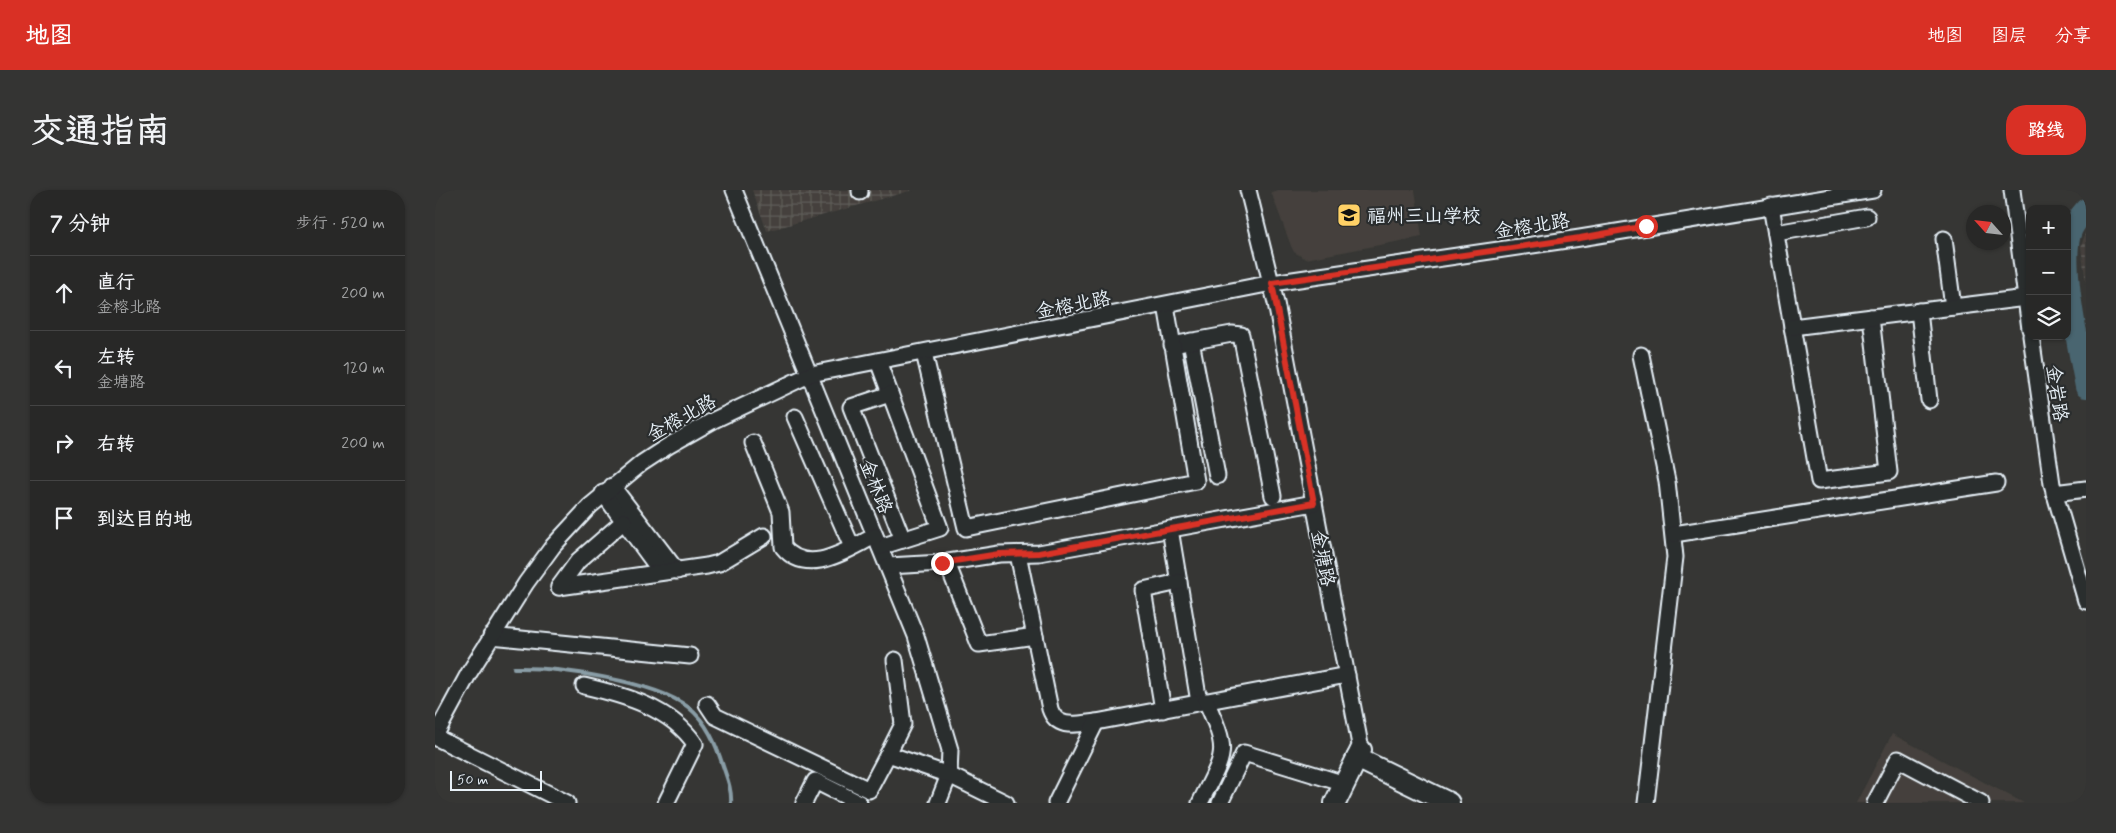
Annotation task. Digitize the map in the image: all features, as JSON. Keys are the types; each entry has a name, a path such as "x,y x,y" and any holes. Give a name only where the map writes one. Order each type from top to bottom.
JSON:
{"main road":[{"path":"1335,803 1357,766"},
{"path":"1350,803 1357,766"},
{"path":"1357,766 1421,803"},
{"path":"1357,766 1449,803"}],"street":[{"name":"金林路","path":"734,190 811,374 916,636 931,679 950,750 949,775 938,803"},
{"name":"金塘路","path":"1248,190 1272,283 1347,675 1357,766"},
{"name":"金榕北路","path":"435,737 449,707 491,636 553,546 608,490 642,462 692,432 811,374 1272,283 1580,238 1873,190"},
{"path":"1792,327 2026,298 2012,190"},
{"path":"1771,206 1819,481 1889,472 1871,317"},
{"path":"1776,233 1867,217"},
{"path":"1944,239 1953,307"},
{"path":"924,353 966,528 1196,481 1165,305"},
{"path":"1919,311 1929,400"},
{"path":"1172,345 1241,334 1273,496"},
{"name":"金岩路","path":"2031,340 2041,419 2055,493 2086,601"},
{"path":"1191,341 1217,476"},
{"path":"1641,355 1667,481 1674,534 1674,578 1646,803"},
{"path":"753,443 781,512 783,520 781,542 787,551 798,559 825,560 852,547 878,541 903,540 940,528 877,361"},
{"path":"890,394 851,407 903,540"},
{"path":"795,417 852,547"},
{"path":"1674,534 1996,483"},
{"path":"2055,493 2086,489"},
{"path":"608,490 624,521 661,572"},
{"path":"608,490 677,571"},
{"path":"888,566 947,563 999,554 1039,553 1314,503"},
{"path":"624,521 578,560 559,587 677,571 719,563 764,536"},
{"path":"1170,529 1202,702 1221,737 1223,754 1200,803"},
{"path":"1018,554 1052,715 1063,725 1096,722 1347,675"},
{"path":"947,563 979,644 1035,636"},
{"path":"1163,710 1143,590 1179,582"},
{"path":"491,636 691,656"},
{"path":"707,704 715,716 869,790 903,724 895,660"},
{"path":"584,686 632,698 673,723 691,738 695,744 666,803"},
{"path":"1056,803 1096,722"},
{"path":"435,737 549,799 567,803"},
{"path":"1220,803 1244,753 1357,766"},
{"path":"888,754 949,775 1006,803"},
{"path":"1875,803 1898,759 1981,803"},
{"path":"804,803 815,782 859,803"}],"shaded area":[{"path":"752,190 913,190 767,231"},
{"name":"福州三山学校","path":"1278,190 1415,190 1422,237 1306,259 1294,252 1291,246 1271,192"},
{"path":"2086,231 2086,283 2081,247"},
{"path":"1892,734 2024,803 1856,803"}],"waterway":[{"path":"2086,209 2075,222 2071,231 2067,264 2075,330 2086,387"},
{"path":"514,668 555,670 604,677 653,690 673,698 688,707 701,719 714,742 729,784 731,803"}],"place":[{"name":"福州三山学校","path":"1349,215"}],"route":[{"path":"942,563 1005,553 1024,555 1039,553 1314,503 1272,283 1384,268 1646,226"}]}
